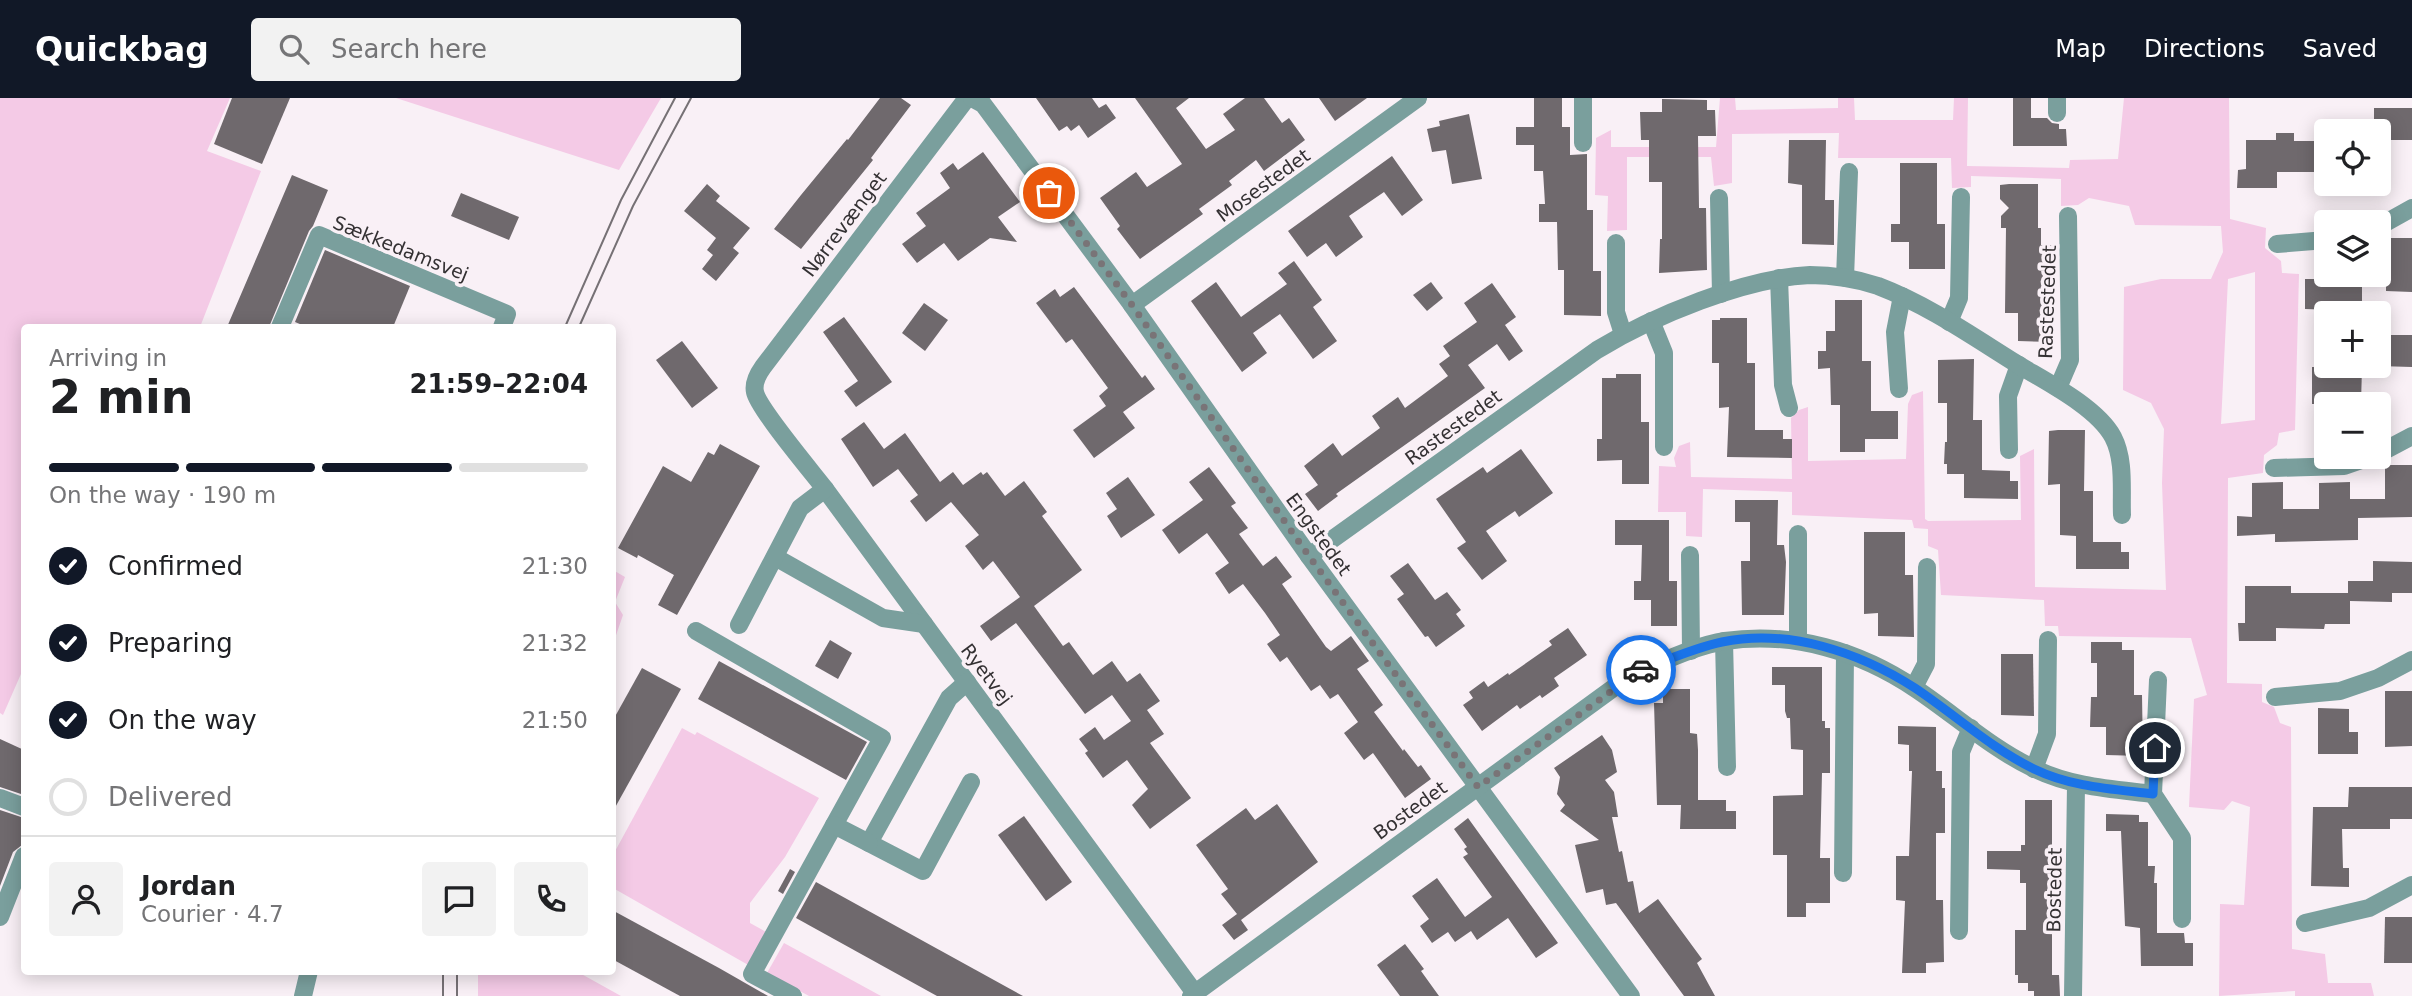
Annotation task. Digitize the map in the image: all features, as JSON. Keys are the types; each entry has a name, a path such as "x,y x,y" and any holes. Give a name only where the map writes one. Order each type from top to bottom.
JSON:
{"street":[{"name":"Engstedet","path":"970,98 982,104 1132,305 1309,556 1630,996"},
{"name":"Nørrevænget","path":"756,377 970,98"},
{"name":"Mosestedet","path":"1132,305 1418,98"},
{"path":"1583,98 1583,143"},
{"path":"1845,278 1849,172"},
{"path":"1949,321 1959,298 1961,197"},
{"path":"1720,198 1721,295"},
{"path":"2391,220 2412,208"},
{"name":"Rastestedet","path":"2058,388 2070,360 2068,216"},
{"name":"Sækkedamsvej","path":"281,324 319,235 505,321"},
{"path":"2277,244 2314,241"},
{"path":"1616,243 1616,312 1623,334"},
{"name":"Rastestedet","path":"1309,556 1623,334 1721,295 1779,278 1812,275 1845,278 1875,285 1902,296 1949,321 2058,388 2101,421 2112,436 2120,455 2122,515"},
{"path":"1779,278 1783,385 1789,408"},
{"path":"1899,389 1895,332 1902,296"},
{"path":"1651,321 1664,353 1664,447"},
{"name":"Rastestedet","path":"2009,450 2008,396 2019,365"},
{"name":"Ryetvej","path":"756,377 754,392 760,403 1194,995"},
{"path":"2391,447 2412,436"},
{"path":"2274,468 2314,467"},
{"path":"739,625 800,508 825,489"},
{"path":"1798,534 1798,640"},
{"path":"1690,555 1691,651"},
{"path":"775,557 883,618 924,624"},
{"path":"1914,687 1926,664 1927,567"},
{"path":"696,631 882,738 752,974 793,996"},
{"name":"Bostedet","path":"1194,995 1634,673 1691,651 1724,642 1798,640 1845,653 1881,668 1914,687 2034,769 2076,785 2153,794"},
{"path":"2034,769 2047,734 2048,640"},
{"path":"1724,642 1727,767"},
{"path":"1843,873 1845,653"},
{"path":"2275,697 2340,691 2378,678 2412,660"},
{"path":"2158,680 2153,794 2182,838 2182,919"},
{"path":"869,843 949,698 967,682"},
{"path":"1959,931 1961,752 1971,728"},
{"path":"834,825 923,871 971,782"},
{"name":"Bostedet","path":"2073,996 2076,785"},
{"path":"0,798 21,806"},
{"path":"0,917 21,864"},
{"path":"2305,923 2369,908 2412,885"},
{"path":"303,996 308,975"}],"shaded area":[{"path":"0,98 230,98 207,151 261,171 201,324 21,324 21,674 3,715 0,713"},
{"path":"396,98 661,98 619,170"},
{"path":"1720,98 1735,98 1736,110 1838,108 1838,98 1854,98 1855,120 1953,120 1954,98 1968,98 1967,166 2069,168 2070,160 2118,159 2124,98 2229,98 2230,219 2266,228 2265,248 2281,261 2282,273 2299,274 2295,430 2279,433 2277,445 2264,455 2263,473 2228,478 2227,683 2262,684 2262,702 2274,707 2280,723 2291,727 2292,949 2325,954 2328,983 2371,983 2374,996 2295,996 2295,991 2219,996 2220,904 2244,905 2250,807 2232,801 2224,810 2189,807 2194,699 2207,695 2191,638 2059,636 2058,626 2045,626 2044,600 1941,595 1938,550 1928,546 1928,529 1914,528 1912,520 1792,515 1792,492 1703,489 1702,537 1686,536 1686,512 1658,512 1659,466 1676,467 1674,458 1679,446 1690,442 1691,477 1792,479 1791,418 1799,410 1808,407 1808,461 1906,459 1908,404 1912,395 1923,391 1925,519 2021,520 2020,456 2034,449 2035,587 2166,590 2162,483 2164,429 2151,403 2123,390 2124,287 2161,279 2211,279 2223,252 2221,226 2135,225 2129,206 2089,198 2078,205 2061,206 2061,179 1971,176 1971,187 1952,188 1951,158 1838,158 1839,133 1732,134 1732,183 1714,186 1711,157 1627,157 1627,230 1607,231 1608,196 1595,195 1596,138 1611,130 1611,147 1716,147","holes":["2255,272 2255,420 2221,424 2228,279"]},
{"path":"616,572 625,577 616,600"},
{"path":"616,604 623,615 616,635"},
{"path":"682,728 695,735 697,732 819,798 785,857 750,903 750,923 768,933 750,966 616,890 616,849"},
{"path":"784,943 881,996 809,996 767,973"},
{"path":"478,975 583,975 621,996 478,996"}],"building":[{"path":"232,98 290,98 262,164 214,144"},
{"path":"880,98 901,98 911,105 871,158 873,160 801,249 774,229"},
{"path":"1036,98 1092,98 1099,108 1106,104 1116,118 1088,138 1079,125 1071,131 1067,126 1059,131"},
{"path":"1135,98 1189,98 1176,108 1206,149 1235,130 1223,114 1245,98 1264,98 1282,123 1289,118 1305,140 1264,171 1256,160 1229,181 1232,185 1199,209 1203,214 1140,259 1117,229 1120,226 1100,198 1136,172 1147,187 1182,164"},
{"path":"1319,98 1367,98 1335,121"},
{"path":"1534,98 1562,98 1562,127 1570,127 1570,155 1587,154 1587,210 1593,210 1593,271 1601,271 1601,316 1564,315 1564,270 1558,270 1557,222 1539,222 1539,204 1545,204 1543,171 1534,171 1534,145 1516,145 1516,127 1534,127"},
{"path":"2013,98 2031,98 2031,118 2047,118 2052,123 2059,124 2059,129 2066,129 2067,146 2013,146"},
{"path":"1662,99 1707,100 1707,110 1715,110 1716,136 1698,136 1699,208 1706,208 1707,270 1659,273 1662,182 1649,182 1649,140 1641,140 1640,112 1662,112"},
{"path":"2374,108 2412,108 2412,140 2391,140 2391,119 2374,119"},
{"path":"1469,114 1482,179 1452,184 1446,150 1432,152 1427,129 1440,126 1439,121"},
{"path":"2276,133 2294,133 2294,141 2314,141 2314,172 2277,172 2277,188 2237,188 2238,170 2246,169 2246,140 2276,140"},
{"path":"1789,140 1826,140 1825,200 1834,200 1834,245 1802,244 1802,185 1788,183"},
{"path":"983,152 1020,202 998,217 1017,242 990,238 958,261 944,243 917,263 902,244 926,226 916,213 950,188 940,173 953,163 958,170"},
{"path":"1392,156 1423,200 1402,216 1384,192 1349,216 1363,237 1336,257 1326,243 1307,257 1288,231"},
{"path":"1900,163 1937,163 1937,224 1945,224 1945,269 1909,269 1909,242 1891,242 1891,224 1900,224"},
{"path":"292,175 328,190 270,324 228,324"},
{"path":"707,184 720,196 716,201 750,228 733,248 739,253 716,281 702,269 713,255 707,250 716,238 684,211"},
{"path":"2038,184 2038,228 2041,228 2041,245 2055,245 2055,342 2018,341 2018,313 2005,313 2006,228 2001,228 2001,216 2009,208 2000,199 2000,185"},
{"path":"461,193 519,217 509,240 451,216"},
{"path":"2391,238 2412,238 2412,292 2386,291 2386,287 2391,287"},
{"path":"325,250 410,286 394,324 295,322"},
{"path":"1294,261 1322,300 1313,307 1337,341 1313,359 1280,314 1253,333 1267,353 1242,372 1191,301 1216,282 1241,317 1287,284 1278,273"},
{"path":"2305,279 2314,279 2314,287 2362,287 2362,301 2314,301 2314,309 2305,309"},
{"path":"1431,282 1443,298 1427,311 1413,295"},
{"path":"1492,283 1516,317 1505,325 1523,351 1509,361 1497,344 1468,365 1485,388 1336,494 1338,496 1318,511 1305,494 1318,485 1304,466 1333,443 1342,456 1380,428 1372,416 1398,397 1405,408 1448,376 1439,364 1450,356 1443,346 1477,322 1464,303"},
{"path":"1074,287 1142,378 1145,375 1155,389 1123,412 1135,428 1094,458 1073,430 1106,406 1099,396 1108,388 1072,339 1066,343 1036,303 1055,289 1060,297"},
{"path":"1835,300 1862,300 1862,361 1871,361 1871,411 1898,411 1898,439 1865,439 1865,452 1840,452 1840,405 1831,405 1830,368 1818,369 1818,351 1826,351 1826,331 1835,331"},
{"path":"924,303 948,320 925,351 902,333"},
{"path":"844,317 892,382 856,407 844,391 858,381 823,332"},
{"path":"1747,318 1747,363 1755,363 1755,430 1783,430 1783,439 1792,439 1792,458 1727,457 1729,407 1719,408 1719,363 1712,363 1712,320"},
{"path":"2391,335 2412,335 2412,367 2391,366"},
{"path":"682,341 718,388 692,408 656,360"},
{"path":"1974,359 1973,420 1982,420 1982,470 2010,471 2010,481 2018,481 2018,499 1964,498 1964,474 1947,474 1947,464 1944,464 1947,403 1938,403 1938,360"},
{"path":"2312,367 2314,378 2362,378 2361,392 2314,392 2312,404"},
{"path":"1616,374 1641,374 1641,422 1649,422 1649,484 1622,484 1622,460 1597,461 1597,439 1602,439 1602,378 1616,378"},
{"path":"864,422 884,449 905,433 940,482 953,472 963,485 981,472 983,475 987,472 1005,496 1024,481 1047,512 1042,516 1082,570 1034,606 1063,646 1069,642 1093,675 1112,661 1127,682 1140,673 1160,701 1147,710 1164,734 1150,743 1191,798 1150,829 1132,805 1148,789 1127,760 1103,778 1085,753 1088,751 1079,739 1095,727 1104,740 1131,721 1112,695 1085,714 1016,623 991,641 980,626 1020,597 993,561 983,570 965,546 979,535 951,502 926,522 910,501 918,495 898,469 873,487 841,439"},
{"path":"2085,430 2084,491 2093,491 2093,542 2121,542 2121,552 2129,552 2129,569 2076,569 2076,536 2060,535 2060,484 2048,485 2049,431"},
{"path":"720,444 760,466 677,615 658,605 674,575 638,555 637,558 618,548 663,466 691,482 708,452 714,455"},
{"path":"1521,449 1553,493 1519,517 1515,511 1486,531 1507,561 1482,580 1457,548 1466,542 1436,499 1483,467 1487,473"},
{"path":"2391,465 2412,465 2412,517 2358,518 2358,540 2275,542 2275,534 2237,536 2237,516 2252,517 2252,483 2283,482 2283,509 2319,509 2319,483 2350,482 2350,499 2385,499 2385,469 2391,469"},
{"path":"1209,467 1236,503 1231,506 1248,528 1239,534 1263,566 1276,556 1292,577 1282,584 1326,647 1331,651 1351,636 1369,661 1357,669 1383,705 1374,712 1403,751 1404,749 1418,767 1421,765 1431,779 1405,798 1373,753 1364,760 1344,733 1358,722 1338,694 1330,699 1320,685 1311,691 1287,657 1280,662 1267,644 1280,635 1243,584 1229,594 1215,573 1229,563 1207,533 1179,554 1162,530 1203,500 1189,482"},
{"path":"1128,477 1155,515 1121,538 1107,516 1117,509 1106,493"},
{"path":"1735,500 1778,500 1777,545 1784,545 1786,562 1784,615 1742,615 1741,561 1750,561 1750,522 1735,522"},
{"path":"1615,520 1669,520 1669,581 1677,581 1677,626 1651,626 1651,600 1634,600 1634,581 1641,581 1642,545 1615,545"},
{"path":"1864,532 1905,532 1905,575 1913,575 1914,637 1878,636 1878,613 1864,614"},
{"path":"2373,561 2412,562 2412,593 2392,593 2392,602 2350,601 2350,624 2325,624 2324,629 2276,628 2276,641 2239,641 2238,623 2245,623 2245,586 2291,586 2291,593 2348,593 2348,581 2373,581"},
{"path":"1408,563 1435,600 1447,592 1461,610 1456,614 1465,626 1436,647 1428,636 1425,637 1397,599 1404,594 1390,576"},
{"path":"1568,628 1587,655 1554,678 1559,686 1520,709 1517,705 1482,731 1463,705 1473,698 1469,692 1484,681 1488,687 1508,673 1509,675 1552,645 1549,641"},
{"path":"830,640 852,653 838,679 815,666"},
{"path":"2091,642 2122,642 2122,650 2134,650 2134,695 2142,695 2143,756 2106,755 2106,727 2090,727 2091,697 2097,697 2097,663 2091,663"},
{"path":"2001,654 2033,654 2034,716 2001,715"},
{"path":"719,661 867,742 846,780 698,699"},
{"path":"1772,667 1822,667 1822,721 1825,721 1825,728 1830,728 1830,773 1822,773 1820,858 1830,858 1830,903 1806,903 1806,917 1787,917 1787,855 1773,855 1773,796 1803,795 1803,750 1791,749 1790,718 1787,718 1785,711 1785,685 1772,685"},
{"path":"642,668 681,689 616,806 616,715"},
{"path":"1663,689 1690,689 1690,733 1697,734 1698,800 1726,800 1726,811 1736,811 1736,829 1680,829 1681,805 1657,805 1654,703 1663,703"},
{"path":"2385,691 2412,691 2412,746 2385,747"},
{"path":"2318,708 2349,709 2349,732 2358,732 2358,754 2318,754"},
{"path":"1898,726 1936,727 1936,771 1942,771 1942,788 1945,788 1945,833 1936,833 1936,900 1943,900 1944,962 1926,963 1926,973 1902,973 1905,901 1896,900 1896,856 1909,856 1912,771 1909,771 1909,745 1898,744"},
{"path":"1602,735 1612,750 1617,772 1605,780 1614,792 1618,817 1612,817 1619,852 1622,851 1628,882 1633,881 1639,913 1658,899 1702,959 1697,963 1715,996 1684,996 1616,903 1606,905 1603,889 1586,893 1575,845 1599,840 1560,811 1565,805 1557,794 1560,777 1554,768"},
{"path":"0,739 21,749 21,794 0,787"},
{"path":"2349,787 2412,787 2412,819 2390,819 2390,829 2342,829 2343,868 2349,868 2349,887 2311,886 2313,807 2348,807"},
{"path":"2025,800 2052,800 2052,853 2060,853 2061,906 2052,906 2052,975 2059,975 2060,996 2034,996 2034,991 2028,991 2028,983 2018,983 2018,975 2015,975 2015,930 2026,930 2026,883 2020,883 2020,870 1987,869 1987,851 2021,851 2021,845 2025,845"},
{"path":"1277,804 1318,862 1241,920 1248,930 1234,940 1222,925 1237,914 1221,894 1228,889 1196,845 1246,808 1255,820"},
{"path":"0,810 21,817 21,846 13,852 0,886"},
{"path":"2106,814 2139,815 2139,822 2148,822 2148,866 2155,866 2154,883 2157,883 2157,933 2184,933 2185,943 2193,943 2193,966 2141,966 2140,928 2125,926 2121,831 2106,831"},
{"path":"1024,816 1072,882 1046,901 998,835"},
{"path":"1468,818 1558,943 1536,958 1508,918 1477,940 1471,931 1455,942 1448,932 1432,943 1420,926 1429,919 1412,896 1437,878 1465,917 1492,897 1463,857 1468,854 1464,849 1467,847 1454,829"},
{"path":"790,869 795,872 783,894 778,891"},
{"path":"816,882 1023,996 937,996 796,918"},
{"path":"616,912 768,996 680,996 616,961"},
{"path":"2385,917 2412,917 2412,963 2384,963"},
{"path":"1405,944 1424,969 1421,971 1439,996 1400,996 1377,965"}],"tram line":[{"path":"566,324 621,200 675,98"},
{"path":"580,324 633,206 691,98"},
{"path":"443,975 443,996"},
{"path":"457,975 457,996"}],"way so far":[{"path":"1049,193 1478,787 1641,670"}],"route":[{"path":"1641,670 1724,642 1798,640 1845,653 1881,668 1914,687 2034,769 2076,785 2153,794 2155,748"}]}
